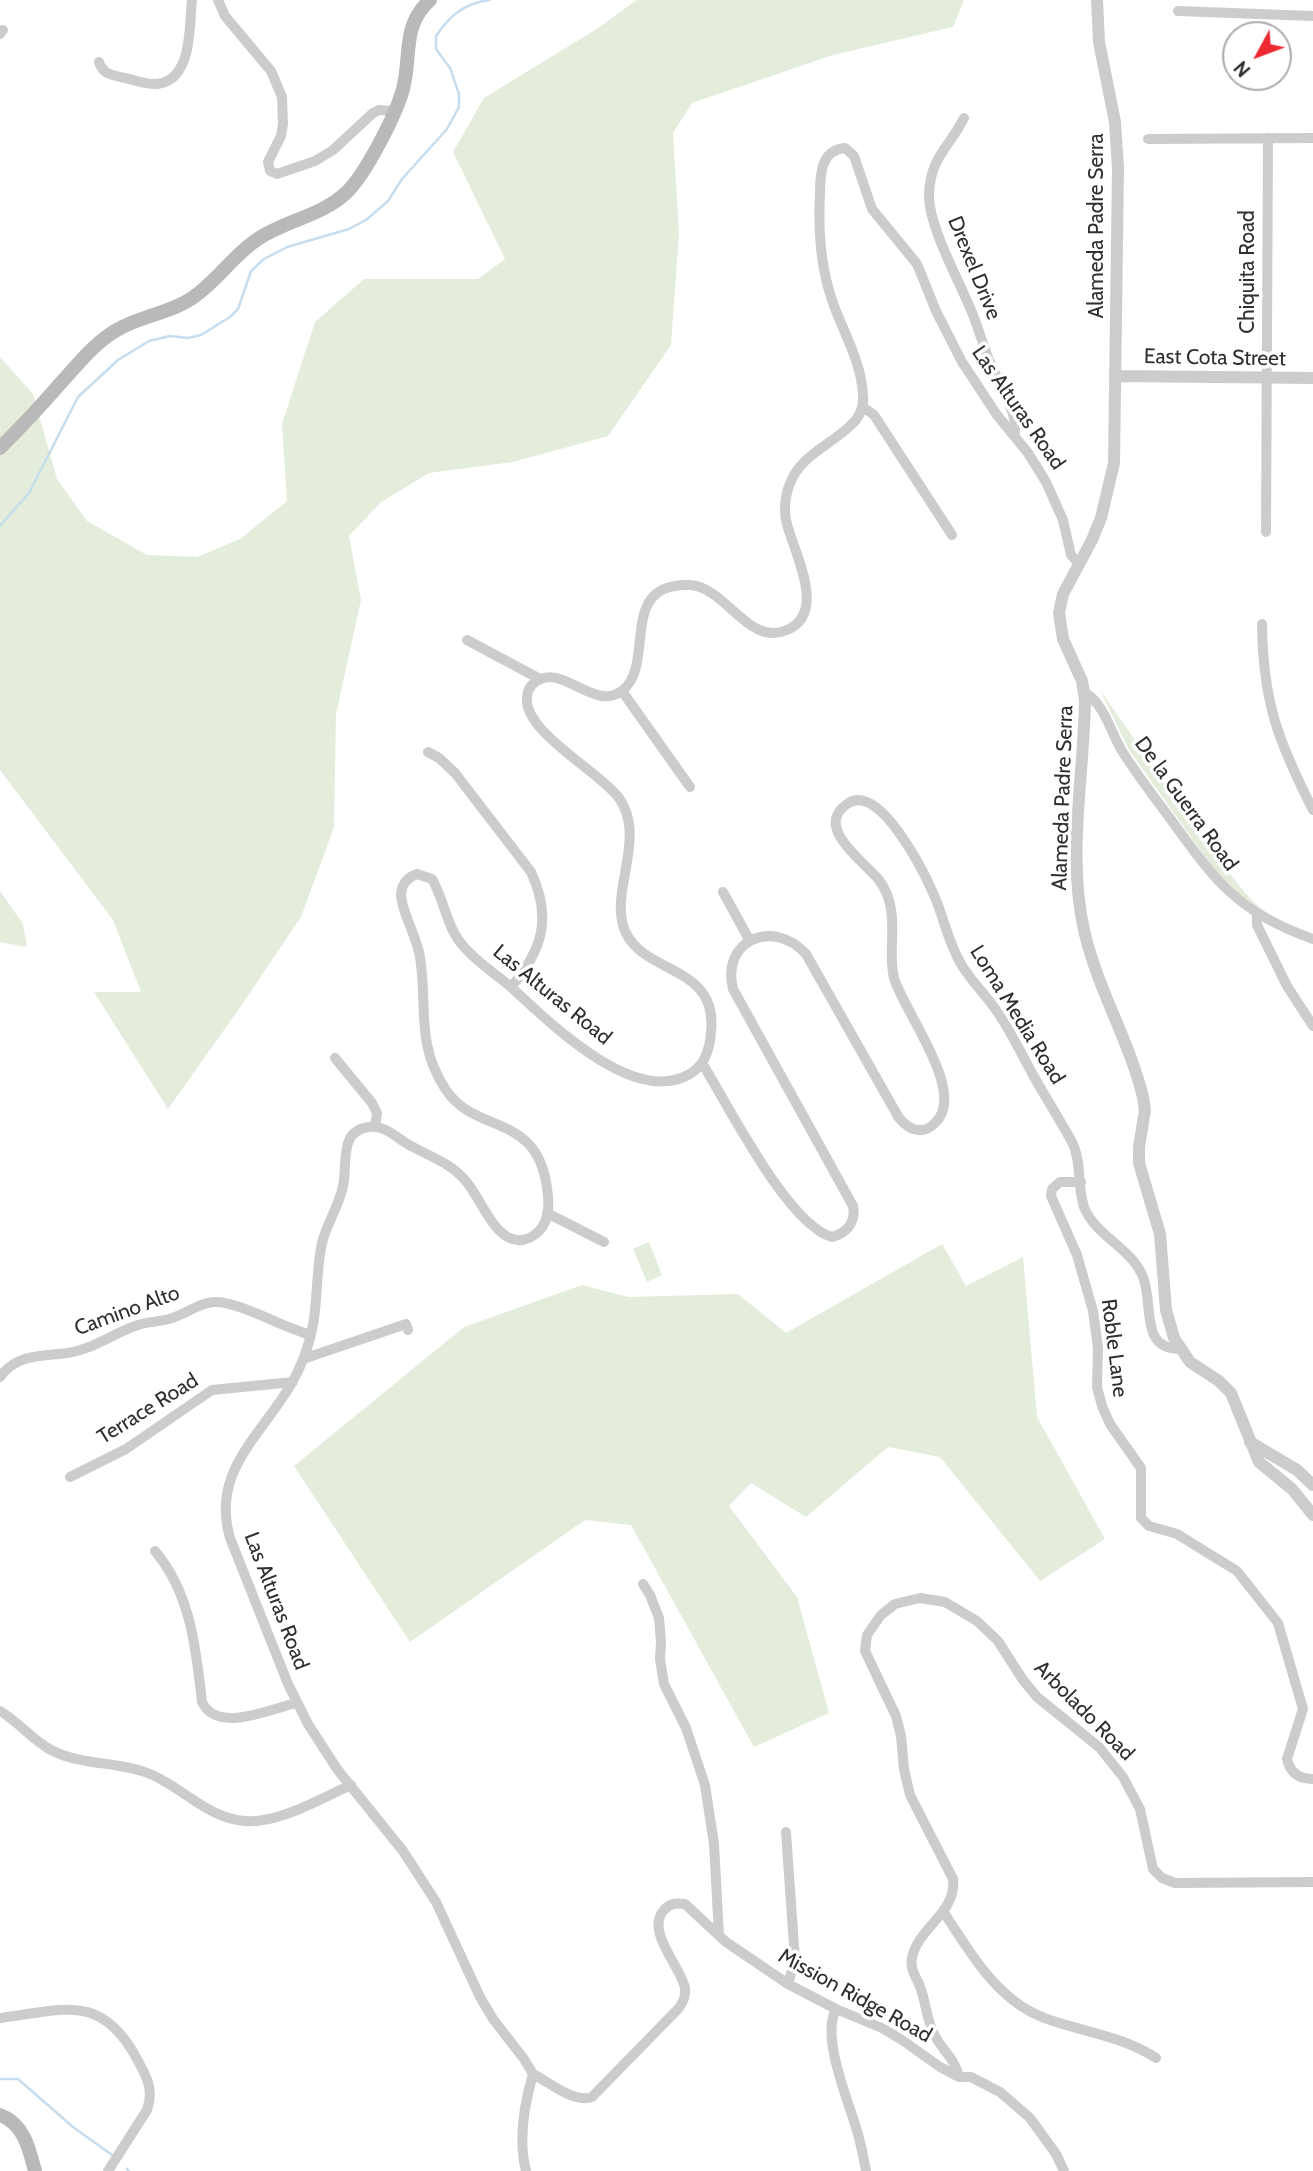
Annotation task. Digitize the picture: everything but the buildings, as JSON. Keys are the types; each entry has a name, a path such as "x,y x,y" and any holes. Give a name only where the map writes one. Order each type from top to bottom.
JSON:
{"main road":[{"path":"0,448 108,335 132,321 190,300 254,241 339,199 362,172 381,138 403,89 411,27 430,0"},
{"path":"0,2115 13,2121 21,2132 35,2171"}],"street":[{"path":"99,62 101,68 111,75 153,84 168,81 180,70 185,57 192,0"},
{"path":"218,0 225,16 267,65 282,97 284,112 281,136 268,162 270,171 274,174 297,169 333,150 373,113 379,110 393,111"},
{"name":"Alameda Padre Serra","path":"1097,0 1099,42 1116,130 1118,198 1115,452 1105,507 1092,540 1063,594 1059,613 1063,639 1085,693 1078,839 1081,916 1090,952 1143,1097 1145,1110 1139,1163 1160,1234 1166,1310 1172,1335 1190,1362 1219,1381 1231,1393 1259,1462 1290,1487 1313,1514"},
{"path":"1178,11 1313,16"},
{"name":"Drexel Drive","path":"964,118 937,158 930,185 930,207 988,359 1007,398 1016,429 1014,435"},
{"name":"Chiquita Road","path":"1266,532 1268,138"},
{"path":"1148,139 1313,138"},
{"name":"Las Alturas Road","path":"863,407 862,384 855,357 830,295 819,246 822,170 831,152 841,148 850,151 854,156 872,209 917,264 957,353 989,403 1028,453 1051,491 1063,520 1072,555 1079,564"},
{"name":"East Cota Street","path":"1117,376 1313,378"},
{"path":"723,892 750,941 740,949 733,960 730,972 733,989 851,1201 853,1218 846,1231 832,1237 821,1233 786,1198 755,1154 702,1063 708,1054 712,1021 701,990 682,974 636,948 625,932 621,913 630,831 624,808 611,789 573,759 534,719 528,709 527,696 531,685 540,679 557,678 582,690 605,696 622,691 630,682 634,670 645,610 658,594 668,589 690,585 702,587 747,622 765,632 783,631 798,623 806,607 807,597 803,573 786,521 785,504 790,483 802,464 851,426 863,407 874,415 952,535"},
{"path":"1262,624 1265,684 1270,709 1287,759 1313,810"},
{"path":"467,640 540,679"},
{"path":"622,691 690,787"},
{"name":"De la Guerra Road","path":"1085,693 1097,702 1130,764 1202,864 1234,897 1257,914 1313,939"},
{"path":"428,752 455,773 531,872 538,887 542,917 541,936 527,965 511,987"},
{"name":"Loma Media Road","path":"750,941 773,936 798,946 806,954 899,1118 909,1128 920,1130 936,1122 944,1106 942,1082 937,1066 907,1010 895,980 891,963 892,916 888,898 876,877 843,842 835,825 839,812 849,802 866,801 878,808 908,845 935,897 951,944 963,967 997,1010 1073,1144 1079,1160 1082,1199 1088,1216 1141,1271 1148,1292 1150,1320 1155,1338 1169,1349 1180,1349"},
{"name":"Las Alturas Road","path":"547,1213 548,1197 544,1174 531,1147 509,1128 461,1107 446,1090 427,1050 420,957 416,938 402,902 402,889 407,879 417,874 432,878 446,918 464,948 563,1034 628,1074 645,1080 667,1081 691,1073 702,1063"},
{"path":"1257,914 1257,925 1287,986 1313,1026"},
{"path":"335,1058 375,1108 375,1127 389,1131 412,1147 450,1166 466,1180 505,1237 520,1241 531,1238 544,1225 547,1213 604,1242"},
{"name":"Las Alturas Road","path":"375,1127 359,1130 347,1144 344,1183 329,1219 319,1258 317,1301 311,1335 293,1381 232,1471 226,1489 225,1513 230,1538 296,1703 327,1755 403,1851 436,1902 480,1997 533,2074"},
{"name":"Roble Lane","path":"1081,1182 1060,1182 1052,1189 1051,1196 1077,1255 1093,1311 1098,1348 1097,1387 1102,1406 1110,1424 1141,1468 1141,1518 1147,1524 1174,1533 1232,1567 1243,1576 1275,1618 1282,1630 1303,1709 1287,1759 1300,1778 1313,1779"},
{"name":"Camino Alto","path":"0,1377 19,1360 86,1349 138,1325 174,1318 195,1307 214,1302 233,1305 311,1335"},
{"path":"303,1359 407,1324 408,1330"},
{"name":"Terrace Road","path":"70,1477 126,1449 212,1390 293,1381"},
{"path":"1250,1442 1297,1471 1313,1485"},
{"path":"155,1551 167,1567 192,1625 202,1702 209,1713 220,1719 231,1719 296,1703"},
{"path":"643,1584 659,1618 660,1659 664,1684 686,1728 705,1785 714,1844 719,1936"},
{"name":"Arbolado Road","path":"959,2077 955,2062 939,2043 931,2028 926,2004 911,1966 917,1945 952,1896 953,1879 910,1795 904,1769 900,1727 864,1645 867,1635 881,1615 895,1605 920,1598 945,1602 977,1621 998,1642 1037,1697 1099,1747 1132,1792 1143,1820 1151,1863 1162,1878 1175,1883 1313,1882"},
{"path":"0,1711 51,1750 73,1758 129,1766 150,1774 212,1811 231,1819 262,1821 351,1785"},
{"path":"786,1832 795,1960 788,1984"},
{"name":"Mission Ridge Road","path":"533,2074 574,2098 592,2097 682,2004 685,1986 666,1949 660,1929 660,1916 667,1906 685,1904 719,1936 788,1984 882,2028 912,2046 934,2064 959,2077 971,2077 986,2083 1016,2104 1043,2135 1064,2171"},
{"path":"943,1911 973,1957 1008,1998 1037,2015 1124,2042 1156,2059"},
{"path":"0,2018 78,2008 102,2018 130,2045 149,2082 150,2101 108,2171"},
{"path":"836,2008 832,2016 833,2047 860,2139 866,2171"},
{"path":"526,2171 522,2148 527,2095 533,2074"}],"green space":[{"path":"637,0 964,0 953,27 833,55 692,103 673,133 679,233 671,345 608,436 513,462 429,473 381,502 349,536 361,600 336,714 334,827 301,917 168,1109 94,992 141,992 113,920 0,770 0,357 33,394 57,479 87,521 147,555 197,557 240,539 287,501 282,424 315,322 364,279 478,279 505,259 453,152 484,98 595,30"},
{"path":"1100,690 1218,859 1263,911 1239,894 1213,868 1129,750"},
{"path":"0,891 23,924 27,947 0,942"},
{"path":"649,1242 662,1275 647,1282 633,1249"},
{"path":"942,1244 966,1286 1023,1257 1037,1417 1105,1539 1040,1581 940,1457 888,1447 806,1517 751,1483 729,1506 797,1597 829,1713 754,1747 631,1525 585,1520 410,1642 294,1466 464,1327 582,1285 628,1297 738,1294 786,1333"}],"waterway":[{"path":"0,526 29,493 78,397 118,360 149,341 170,336 188,338 201,335 238,309 251,271 264,259 287,247 349,229 366,220 388,201 402,179 447,129 459,107 459,94 450,68 436,49 436,36 459,11 490,0"},
{"path":"0,2079 18,2079 73,2127 112,2155"}]}
